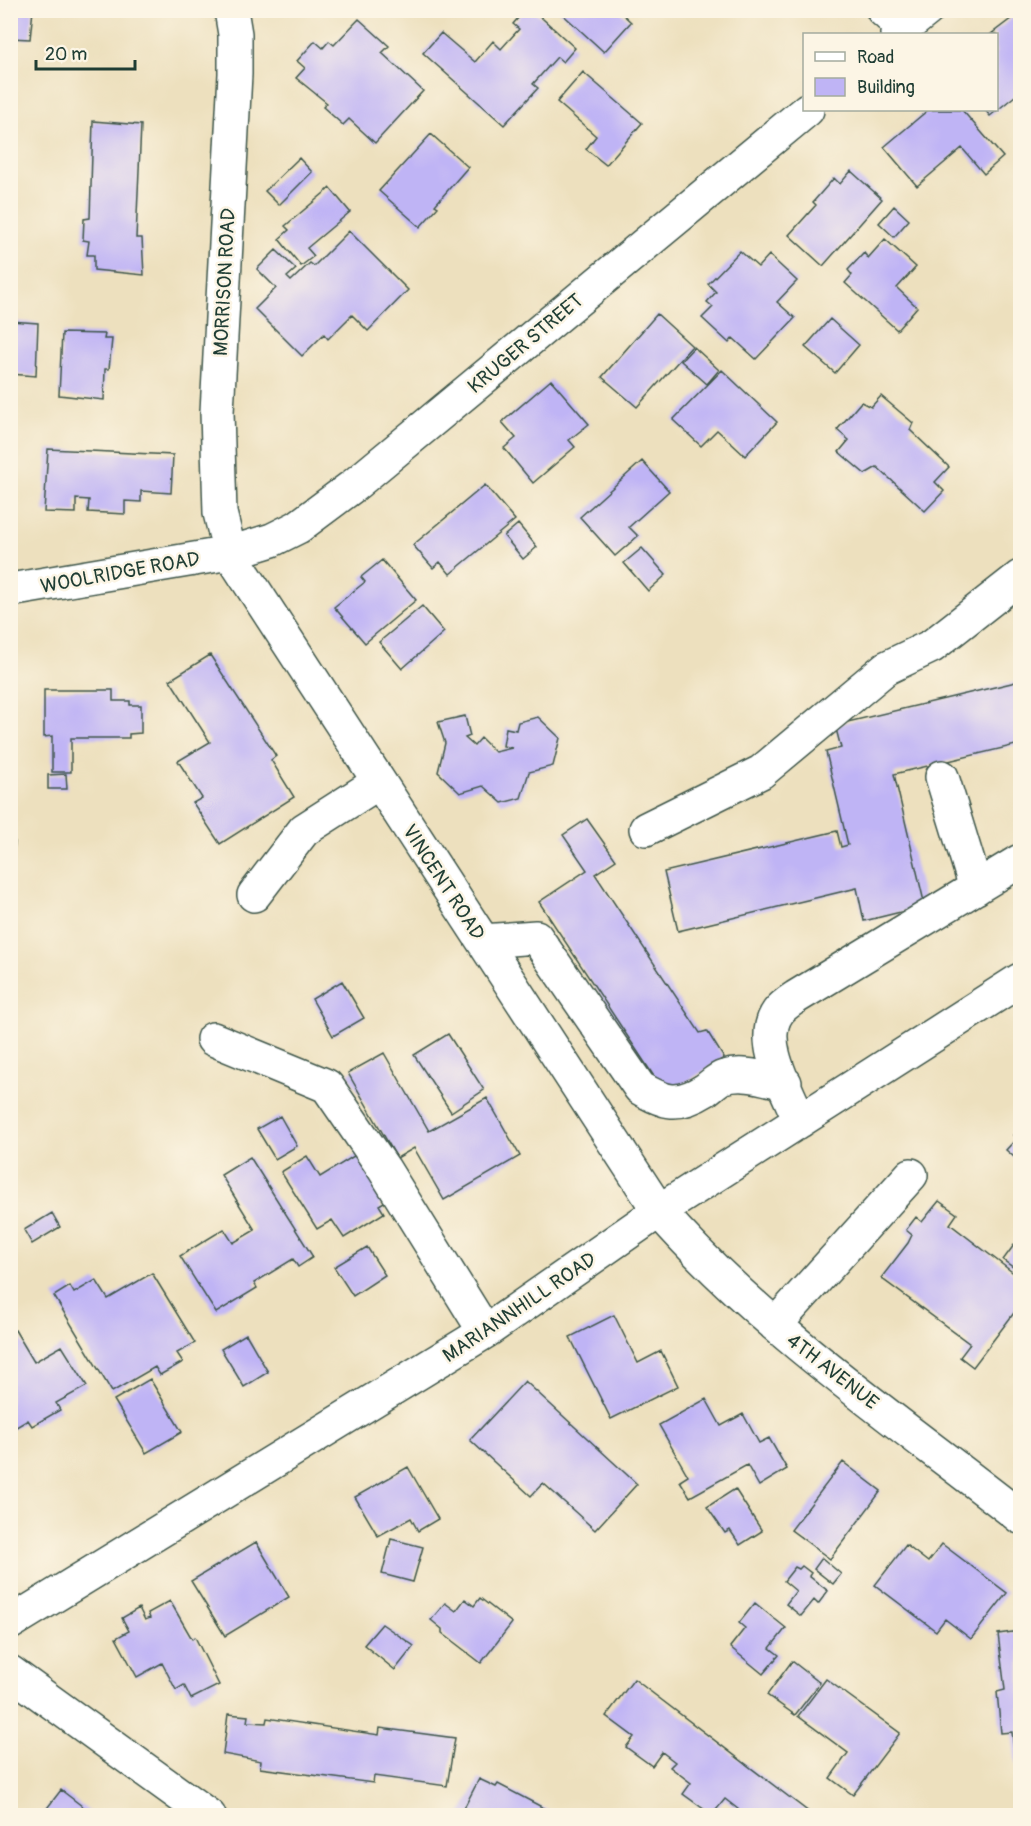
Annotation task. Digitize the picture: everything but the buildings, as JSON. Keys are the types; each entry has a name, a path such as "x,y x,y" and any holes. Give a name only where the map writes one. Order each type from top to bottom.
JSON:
{"street":[{"name":"MORRISON ROAD","path":"230,553 220,513 217,412 235,74 235,34 231,10"},
{"name":"KRUGER STREET","path":"230,553 272,540 298,527 353,486 806,111"},
{"name":"WOOLRIDGE ROAD","path":"10,590 230,553"},
{"name":"VINCENT ROAD","path":"230,553 659,1211"},
{"path":"646,829 761,772 886,668 932,646 1020,577"},
{"path":"942,777 976,888"},
{"path":"254,894 304,830 379,782"},
{"path":"800,1120 770,1047 770,1028 779,1010 796,997 1020,861"},
{"path":"483,941 536,937 640,1088 663,1101 680,1102 703,1091 723,1077 742,1074 785,1083"},
{"name":"MARIANNHILL ROAD","path":"10,1623 485,1332 659,1211 1020,980"},
{"path":"213,1039 327,1086 384,1169 485,1332"},
{"path":"775,1325 911,1175"},
{"name":"4TH AVENUE","path":"659,1211 691,1248 775,1325 1020,1517"},
{"path":"10,1672 209,1815"}]}
